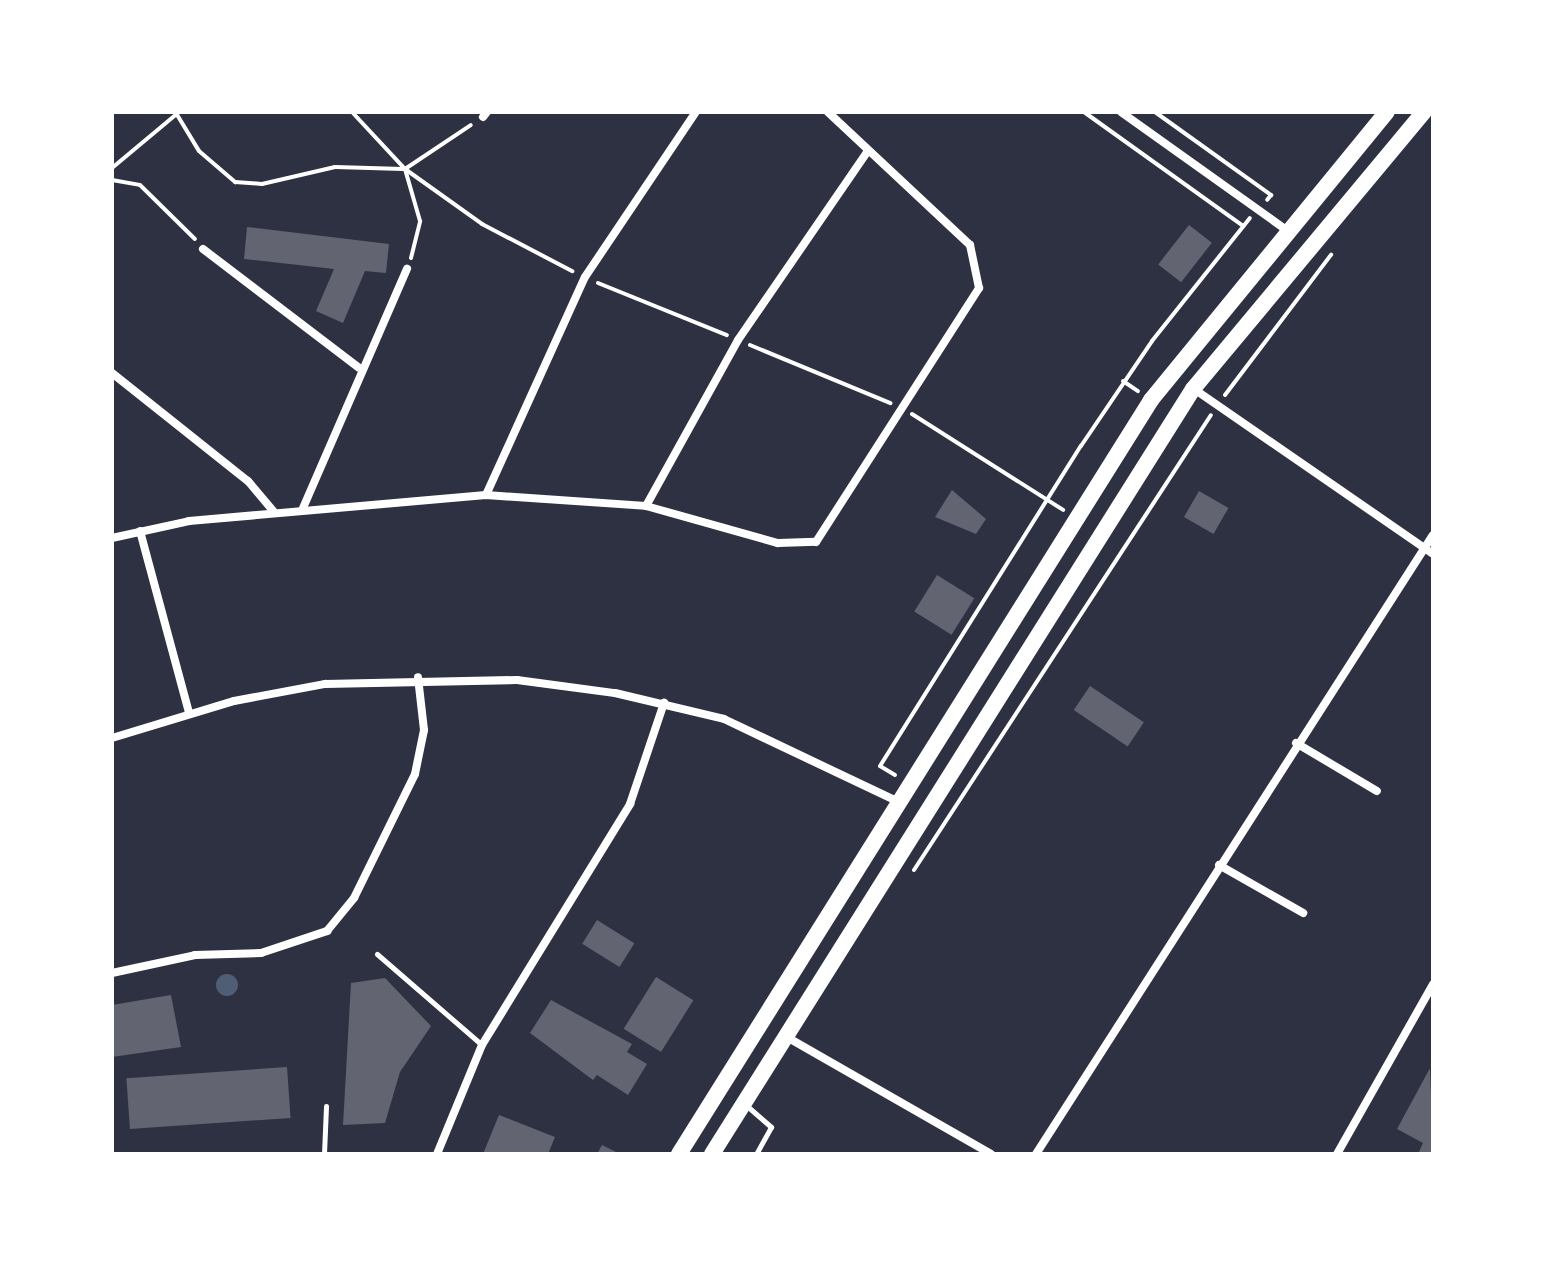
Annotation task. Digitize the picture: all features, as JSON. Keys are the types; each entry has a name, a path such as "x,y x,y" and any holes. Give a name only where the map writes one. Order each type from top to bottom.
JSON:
{"main road":[{"path":"679,1154 891,798 1151,400 1285,229 1387,112"},
{"path":"712,1154 1193,389 1424,112"}],"street":[{"path":"486,495 585,277 696,112"},
{"path":"112,538 140,531 303,508 486,495 646,506 778,543 816,542 905,409 979,288 979,263 970,245 867,152 828,112"},
{"path":"1121,112 1285,229"},
{"path":"646,506 738,340 867,152"},
{"path":"203,249 359,368"},
{"path":"303,508 359,368 407,269"},
{"path":"112,373 248,481 274,512"},
{"path":"1193,389 1433,554"},
{"path":"140,531 189,712"},
{"path":"1036,1154 1296,743 1433,535"},
{"path":"112,738 189,712 325,684 418,677 529,681 664,703 775,739 891,798"},
{"path":"112,973 195,955 261,953 327,931 354,898 415,774 424,730 418,677"},
{"path":"437,1154 482,1045 604,853 645,768 664,703"},
{"path":"1296,743 1377,791"},
{"path":"1219,865 1303,913"},
{"path":"1337,1154 1433,984"},
{"path":"784,1036 991,1154"}],"lane":[{"path":"377,954 482,1045"},
{"path":"743,1104 771,1127 756,1154"},
{"path":"324,1154 326,1106"},
{"path":"630,1154 650,1154"}],"path":[{"path":"112,168 178,112 199,151 235,182 262,184 335,167 405,169 485,114"},
{"path":"352,112 405,169 520,247 585,277 905,409 1075,518"},
{"path":"1084,112 1243,226"},
{"path":"891,798 897,776 880,766 1152,341 1271,195 1155,112"},
{"path":"405,169 420,221 407,269"},
{"path":"112,180 140,185 203,249"},
{"path":"912,874 1218,405 1339,245"}],"water":[{"path":"227,974 235,977 238,985 235,993 227,996 219,993 216,985 219,977"}],"building":[{"path":"1189,225 1212,243 1181,282 1158,264"},
{"path":"247,227 389,244 386,273 365,271 343,323 316,311 334,269 244,259"},
{"path":"952,490 986,519 976,534 935,517"},
{"path":"1199,491 1228,508 1213,534 1184,517"},
{"path":"937,575 974,598 952,635 914,611"},
{"path":"1090,686 1144,722 1128,746 1074,710"},
{"path":"597,920 634,943 619,967 582,944"},
{"path":"656,977 693,1000 661,1052 624,1029"},
{"path":"385,978 431,1026 400,1072 385,1123 343,1125 351,983"},
{"path":"171,995 181,1047 112,1057 112,1005"},
{"path":"551,1000 632,1044 627,1052 647,1064 628,1095 597,1075 593,1080 530,1033"},
{"path":"287,1067 291,1118 130,1129 126,1078"},
{"path":"1430,1068 1433,1154 1418,1154 1423,1143 1397,1129"},
{"path":"499,1115 555,1137 548,1154 483,1154"},
{"path":"602,1145 620,1154 597,1154"}]}
